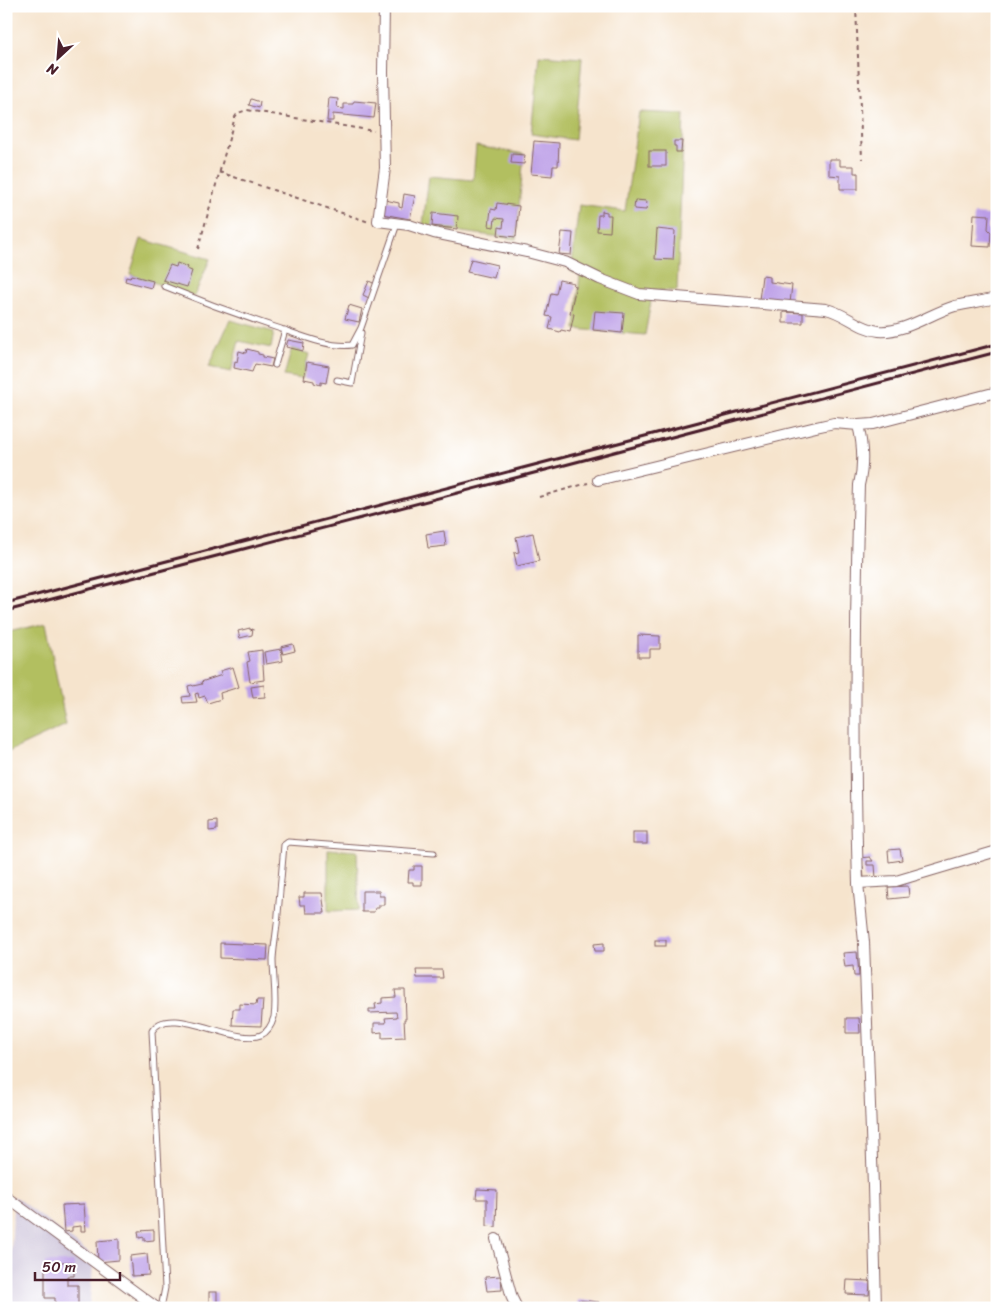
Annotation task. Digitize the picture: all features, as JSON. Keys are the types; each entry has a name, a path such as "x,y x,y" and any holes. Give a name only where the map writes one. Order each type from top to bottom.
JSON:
{"street":[{"path":"384,6 385,168 378,221 409,226 434,234 527,252 566,262 600,279 639,294 826,309 834,311 860,326 878,331 901,328 955,306 997,298"},
{"path":"598,480 816,426 834,423 858,426 873,424 997,392"},
{"path":"858,426 862,440 862,473 856,604 855,796 858,883 864,942 874,1186 876,1308"},
{"path":"858,883 896,881 997,850"},
{"path":"6,1197 157,1308"},
{"path":"496,1239 512,1298 517,1308"}],"lane":[{"path":"164,286 212,306 284,330 342,346 352,345 361,328 397,224"},
{"path":"337,380 352,383 361,328"},
{"path":"275,365 284,330"},
{"path":"161,1308 164,1288 152,1031 155,1025 163,1022 195,1024 236,1035 253,1036 260,1035 271,1025 274,1017 273,972 275,941 284,845 288,842 434,853"}],"path":[{"path":"856,6 862,159"},
{"path":"198,249 218,172 238,113 243,110 374,131 384,130"},
{"path":"218,172 363,221 371,223 378,221"},
{"path":"539,497 598,480"}],"shaded area":[{"path":"14,1196 94,1257 89,1308 8,1308"}],"green space":[{"path":"539,55 582,58 575,140 531,134"},
{"path":"639,112 684,114 677,291 653,290 645,335 575,329 580,274 571,272 579,205 625,211"},
{"path":"476,146 524,154 516,239 431,228 423,224 429,176 473,180"},
{"path":"141,239 210,259 194,297 130,274"},
{"path":"230,320 274,332 271,348 239,341 231,372 209,367"},
{"path":"292,348 309,354 302,379 284,376"},
{"path":"46,623 66,725 6,753 6,633"},
{"path":"328,849 357,851 359,910 328,911"}],"building":[{"path":"329,98 338,99 337,108 344,109 344,104 353,104 354,101 376,103 374,118 333,114 333,121 327,121"},
{"path":"251,99 260,102 259,108 249,105"},
{"path":"534,141 559,143 558,166 553,166 552,176 531,174"},
{"path":"674,141 682,141 681,152 676,152"},
{"path":"649,151 666,151 666,166 649,166"},
{"path":"512,154 525,155 524,164 511,163"},
{"path":"829,159 840,159 840,166 854,166 854,173 858,173 858,189 840,189 840,176 829,175"},
{"path":"404,194 415,196 410,219 382,214 385,200 399,203 399,207 402,208"},
{"path":"635,200 647,201 646,210 634,209"},
{"path":"497,203 519,206 516,237 498,235 499,227 503,228 504,219 495,218 494,227 489,226 491,209 496,210"},
{"path":"602,211 607,212 607,215 611,215 610,232 597,231 598,215 602,215"},
{"path":"433,213 458,216 457,229 432,226"},
{"path":"974,214 989,215 990,247 972,246"},
{"path":"657,229 675,231 673,260 655,259"},
{"path":"562,232 573,233 571,255 559,254"},
{"path":"471,259 497,265 494,278 467,272"},
{"path":"177,263 188,267 187,269 192,271 187,287 163,280 170,265 176,267"},
{"path":"131,275 153,281 151,288 125,281 126,277 130,278"},
{"path":"762,276 770,277 770,282 792,285 790,303 759,300"},
{"path":"559,280 574,283 573,285 576,286 570,313 574,314 570,332 549,329 552,317 546,316 551,293 556,294"},
{"path":"369,281 375,284 369,298 363,295"},
{"path":"349,305 362,309 359,322 345,319"},
{"path":"595,311 624,313 622,333 593,330"},
{"path":"783,312 803,313 803,323 783,323"},
{"path":"288,340 304,343 303,351 286,347"},
{"path":"247,349 258,352 263,357 273,359 271,367 255,364 252,372 234,368 239,351 246,353"},
{"path":"307,362 329,366 326,383 321,382 321,385 304,379"},
{"path":"444,531 446,546 428,548 426,534"},
{"path":"533,533 539,561 517,566 514,553 519,552 516,537"},
{"path":"250,628 250,630 253,629 252,635 240,638 238,631"},
{"path":"638,635 660,636 660,649 650,649 650,657 638,657"},
{"path":"293,644 295,651 283,654 281,647"},
{"path":"281,649 283,661 266,664 264,652"},
{"path":"262,650 264,680 250,682 247,662 250,661 248,652"},
{"path":"233,667 239,687 220,693 221,699 208,703 205,696 199,698 198,693 195,694 197,702 183,703 182,697 190,696 188,686 202,684 201,682 222,675 220,671"},
{"path":"264,685 265,697 253,698 251,687"},
{"path":"217,821 217,830 209,831 209,822"},
{"path":"633,832 647,832 647,844 633,844"},
{"path":"900,849 902,860 889,862 888,850"},
{"path":"870,857 873,861 867,861 867,865 875,865 876,878 864,879 860,858"},
{"path":"414,866 422,866 422,885 413,885 413,882 408,882 409,870 414,870"},
{"path":"908,886 909,897 889,899 888,887"},
{"path":"362,891 379,891 379,896 384,896 384,905 379,905 379,908 375,908 374,912 362,912"},
{"path":"304,893 322,893 325,913 306,913 305,905 300,905 299,897 304,897"},
{"path":"655,940 666,940 666,946 655,946"},
{"path":"220,943 268,945 267,960 220,958"},
{"path":"604,943 604,951 595,951 594,944"},
{"path":"857,952 859,976 854,976 853,966 845,967 843,953"},
{"path":"416,970 442,970 443,978 417,978"},
{"path":"395,990 405,990 405,1037 382,1038 382,1032 374,1033 374,1023 386,1023 385,1018 397,1017 396,1012 369,1013 369,1009 376,1009 375,1004 382,1003 382,998 396,997"},
{"path":"257,1000 263,1000 261,1026 232,1025 233,1009 240,1009 240,1004 256,1005"},
{"path":"846,1018 859,1018 860,1033 846,1033"},
{"path":"477,1189 497,1190 496,1227 487,1226 487,1199 476,1199"},
{"path":"84,1204 86,1231 81,1231 81,1226 72,1227 72,1231 64,1232 62,1205"},
{"path":"154,1230 154,1240 144,1241 144,1237 139,1238 138,1231"},
{"path":"119,1239 119,1260 98,1262 97,1241"},
{"path":"147,1254 149,1275 132,1276 130,1256"},
{"path":"45,1262 74,1262 74,1276 67,1276 67,1285 78,1285 78,1308 55,1308 55,1298 45,1298"},
{"path":"501,1276 502,1290 487,1291 485,1277"},
{"path":"847,1280 870,1281 869,1295 846,1294"},
{"path":"209,1292 217,1292 217,1308 209,1308"},
{"path":"578,1300 599,1302 599,1308 578,1308"}],"railway":[{"path":"6,603 997,344"},
{"path":"6,611 997,352"}]}
